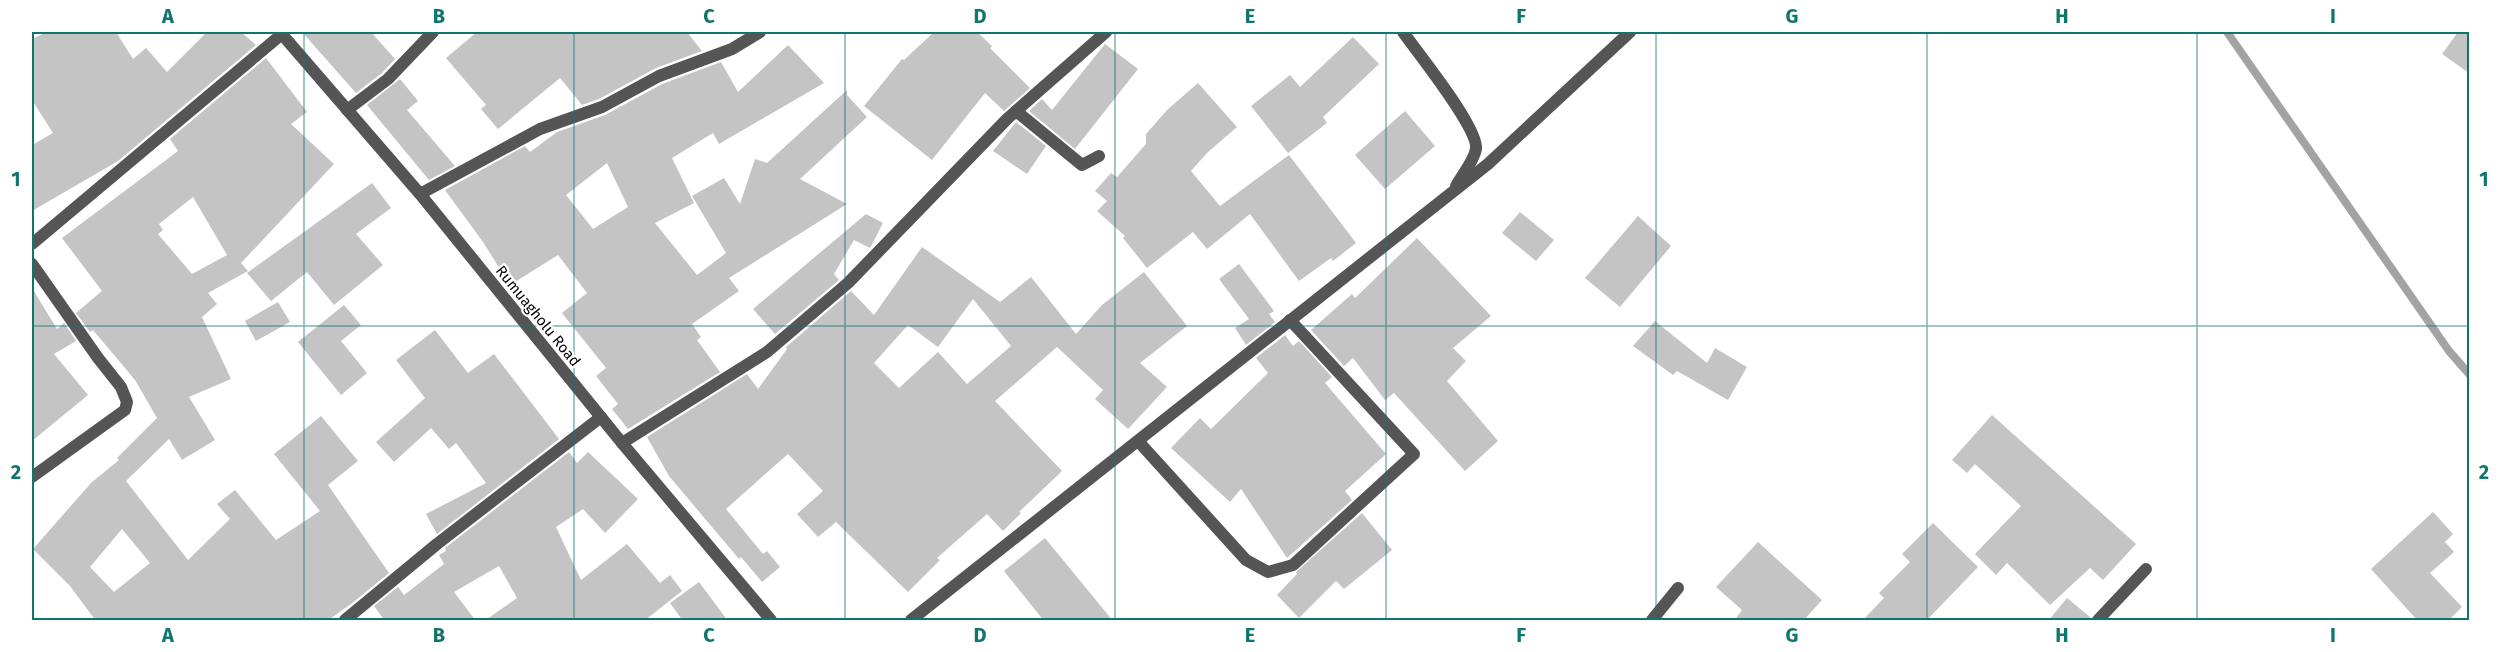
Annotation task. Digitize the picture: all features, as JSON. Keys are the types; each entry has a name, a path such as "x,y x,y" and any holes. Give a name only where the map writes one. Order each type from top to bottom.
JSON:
{"street":[{"path":"347,110 388,79 433,32"},
{"path":"420,194 540,129 602,107 659,76 732,49 760,32"},
{"path":"622,444 767,352 848,283 1016,111 1106,32"},
{"path":"1403,32 1468,124 1476,141 1476,152 1452,192"},
{"path":"911,621 1488,164 1630,32"},
{"path":"32,244 281,33"},
{"name":"Rumuagholu Road","path":"281,33 420,194 622,444 771,621"},
{"path":"1016,111 1082,165 1099,156"},
{"path":"32,264 98,358 122,387 127,402 125,410 32,477"},
{"path":"1138,441 1246,560 1268,572 1293,565 1414,454 1290,320"},
{"path":"345,621 437,544 601,417"},
{"path":"2098,621 2146,569"},
{"path":"1652,621 1678,588"}],"building":[{"path":"47,32 116,32 133,59 146,48 167,72 207,32 241,32 256,45 118,161 32,211 32,145 53,133 32,100 32,39"},
{"path":"302,32 371,32 395,59 382,73 356,93"},
{"path":"477,32 687,32 702,51 656,68 599,99 582,105 560,78 498,129 481,109 486,105 446,58"},
{"path":"934,32 977,32 1030,88 1004,111 985,93 932,160 864,106 902,59 904,60"},
{"path":"2458,32 2469,32 2469,73 2442,54"},
{"path":"1353,37 1379,64 1323,117 1327,123 1288,153 1251,106 1290,75 1300,87"},
{"path":"1105,44 1138,69 1075,149 1029,111 1042,99 1052,110"},
{"path":"788,45 824,83 719,144 713,133 672,158 694,203 655,223 697,275 726,253 692,196 724,178 740,204 755,159 767,163 847,90 847,95 867,117 800,179 847,204 729,278 739,291 692,324 701,337 697,340 720,372 628,429 612,409 618,404 596,376 606,368 562,313 587,293 558,255 510,285 483,242 445,190 525,146 530,152 557,132 605,115 662,84 721,62 738,92","holes":["607,163 628,207 593,229 566,195"]},
{"path":"266,58 307,112 291,124 334,164 241,263 248,271 208,293 217,304 202,317 231,379 189,397 215,440 182,460 169,439 126,481 188,560 230,519 217,504 235,490 276,540 320,511 274,454 321,416 358,461 328,485 389,573 327,621 96,621 70,586 33,549 91,483 119,460 117,458 157,418 135,380 93,330 90,332 76,313 102,291 62,238 178,151 170,139","holes":["193,197 227,255 192,274 158,234 163,230 159,224","122,529 150,563 114,592 90,567"]},
{"path":"400,79 418,101 407,110 455,166 429,180 367,105"},
{"path":"1198,83 1237,127 1208,152 1191,171 1220,206 1289,155 1356,243 1333,261 1331,258 1299,281 1250,214 1207,249 1193,232 1147,268 1123,238 1125,236 1097,211 1107,201 1095,191 1111,173 1117,177 1146,144 1146,134 1167,110"},
{"path":"1405,111 1435,146 1385,189 1355,155"},
{"path":"1016,122 1046,146 1027,174 993,151"},
{"path":"372,183 391,208 356,234 383,265 334,305 307,272 271,301 247,273"},
{"path":"1520,212 1554,240 1536,261 1502,233"},
{"path":"866,214 883,223 870,248 854,240 834,274 839,280 775,334 753,309"},
{"path":"1638,216 1671,246 1620,307 1585,278"},
{"path":"1417,238 1491,316 1453,348 1466,361 1447,381 1498,441 1465,471 1394,393 1385,400 1353,358 1344,366 1311,330 1352,294 1355,298"},
{"path":"922,247 1000,302 1031,277 1076,334 1102,305 1144,272 1187,326 1140,363 1167,387 1128,429 1095,399 1103,390 1057,347 995,401 1062,471 1019,512 1021,513 1003,531 987,514 937,558 940,560 908,592 836,522 818,537 797,514 823,491 788,454 726,509 763,554 767,551 780,567 762,582 741,557 739,559 669,476 647,437 747,374 758,389 787,349 786,347 851,291 874,315","holes":["973,299 1011,346 967,384 938,352 899,388 874,363 908,325 938,347"]},
{"path":"1239,264 1274,311 1269,314 1275,322 1246,345 1235,328 1249,319 1219,279"},
{"path":"32,288 57,329 64,323 76,341 54,354 88,395 32,441"},
{"path":"278,302 290,322 256,341 245,321"},
{"path":"344,305 361,325 341,341 367,373 341,395 298,342"},
{"path":"1655,321 1707,363 1715,348 1747,367 1728,400 1677,371 1673,375 1633,346"},
{"path":"435,330 468,373 494,354 559,439 437,534 426,514 486,483 456,443 449,449 431,428 394,462 376,442 425,398 396,360"},
{"path":"1285,335 1293,346 1299,341 1332,377 1325,383 1386,454 1345,491 1352,500 1287,558 1241,489 1230,502 1171,448 1200,418 1211,429 1268,373 1256,358"},
{"path":"1992,415 2136,544 2103,580 2090,568 2050,605 2007,563 1996,575 1975,554 2021,506 1975,464 1967,473 1952,460"},
{"path":"569,452 577,463 588,452 638,499 605,533 583,509 556,527 581,580 627,544 660,583 670,575 682,591 644,621 484,621 517,598 499,566 454,592 476,621 385,621 374,606 398,587 404,595 444,564 439,555 446,551 445,548"},
{"path":"2433,512 2453,534 2445,542 2454,552 2430,573 2462,607 2448,621 2418,621 2371,569"},
{"path":"1362,513 1392,550 1344,589 1336,581 1299,618 1277,595 1297,574 1296,572"},
{"path":"1933,523 1978,567 1926,621 1862,621 1884,598 1879,593 1910,562 1902,554"},
{"path":"1045,538 1113,621 1044,621 1004,571"},
{"path":"1758,542 1822,600 1803,621 1734,621 1742,610 1716,587"},
{"path":"699,582 728,621 683,621 670,603"},
{"path":"2067,598 2090,617 2090,621 2048,621"}],"waterway":[{"path":"2227,32 2449,351 2470,375"}]}
